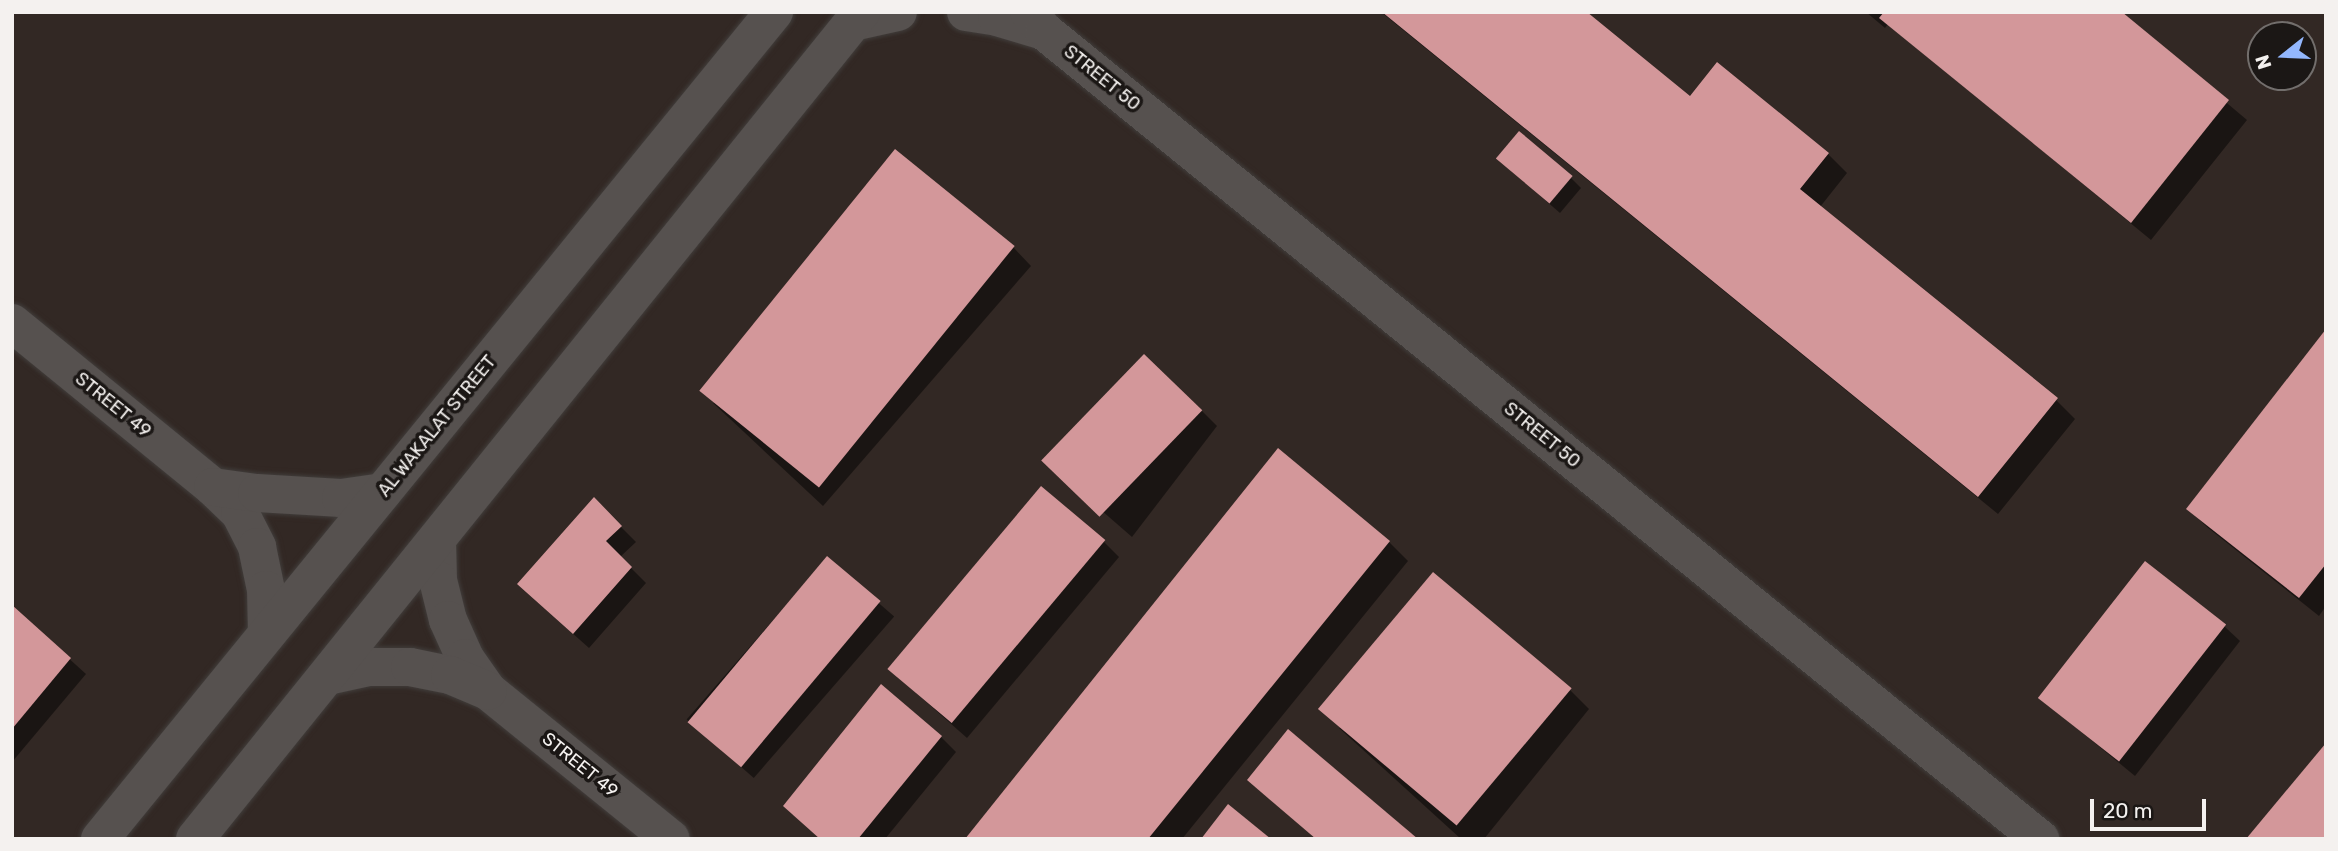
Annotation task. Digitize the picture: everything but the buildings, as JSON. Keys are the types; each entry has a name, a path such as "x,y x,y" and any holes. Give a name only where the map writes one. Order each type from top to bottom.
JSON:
{"street":[{"name":"AL WAKALAT STREET","path":"100,839 774,12"},
{"path":"195,839 857,17 898,12"},
{"name":"STREET 50","path":"966,12 1037,22 2040,839"},
{"name":"STREET 49","path":"12,323 213,486 240,513 257,547 267,590 267,633"},
{"path":"213,486 257,493 341,498 383,492"},
{"name":"STREET 49","path":"437,540 438,580 448,620 465,658 488,691"},
{"name":"STREET 49","path":"328,676 369,667 410,667 450,675 488,691 671,839"}],"shaded area":[{"path":"12,12 2326,12 2326,839 12,839"}]}
